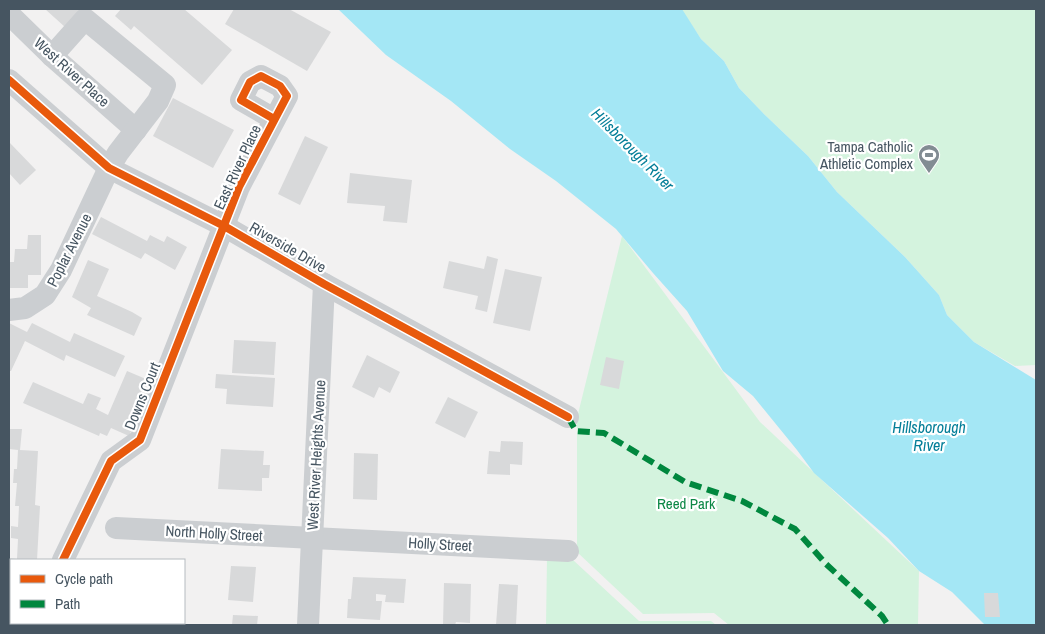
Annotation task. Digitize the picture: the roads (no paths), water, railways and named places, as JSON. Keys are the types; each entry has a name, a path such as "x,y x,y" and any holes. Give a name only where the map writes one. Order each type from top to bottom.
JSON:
{"street":[{"name":"West River Place","path":"9,14 52,56 136,130"},
{"name":"Poplar Avenue","path":"9,310 25,308 45,295 62,270 109,168 118,153 158,101 165,85 86,19 52,56"},
{"name":"Riverside Drive","path":"9,80 109,168 224,226 324,284 568,417"},
{"name":"East River Place","path":"224,226 239,187 274,119"},
{"name":"Downs Court","path":"62,559 111,461 140,440 224,226"},
{"name":"West River Heights Avenue","path":"308,625 324,284"},
{"name":"North Holly Street","path":"116,528 312,538"},
{"name":"Holly Street","path":"312,538 568,550"}],"water":[{"name":"Hillsborough River","path":"338,9 682,9 701,39 724,61 739,88 808,156 837,192 905,257 939,295 947,315 974,342 1036,380 1036,625 985,625 952,592 919,571 888,538 814,473 753,396 723,371 687,311 616,229 556,181 510,149 451,101 386,55"}],"place":[{"name":"Tampa Catholic Athletic Complex","path":"929,174"}],"park label":[{"name":"Reed Park","path":"686,503"}]}
